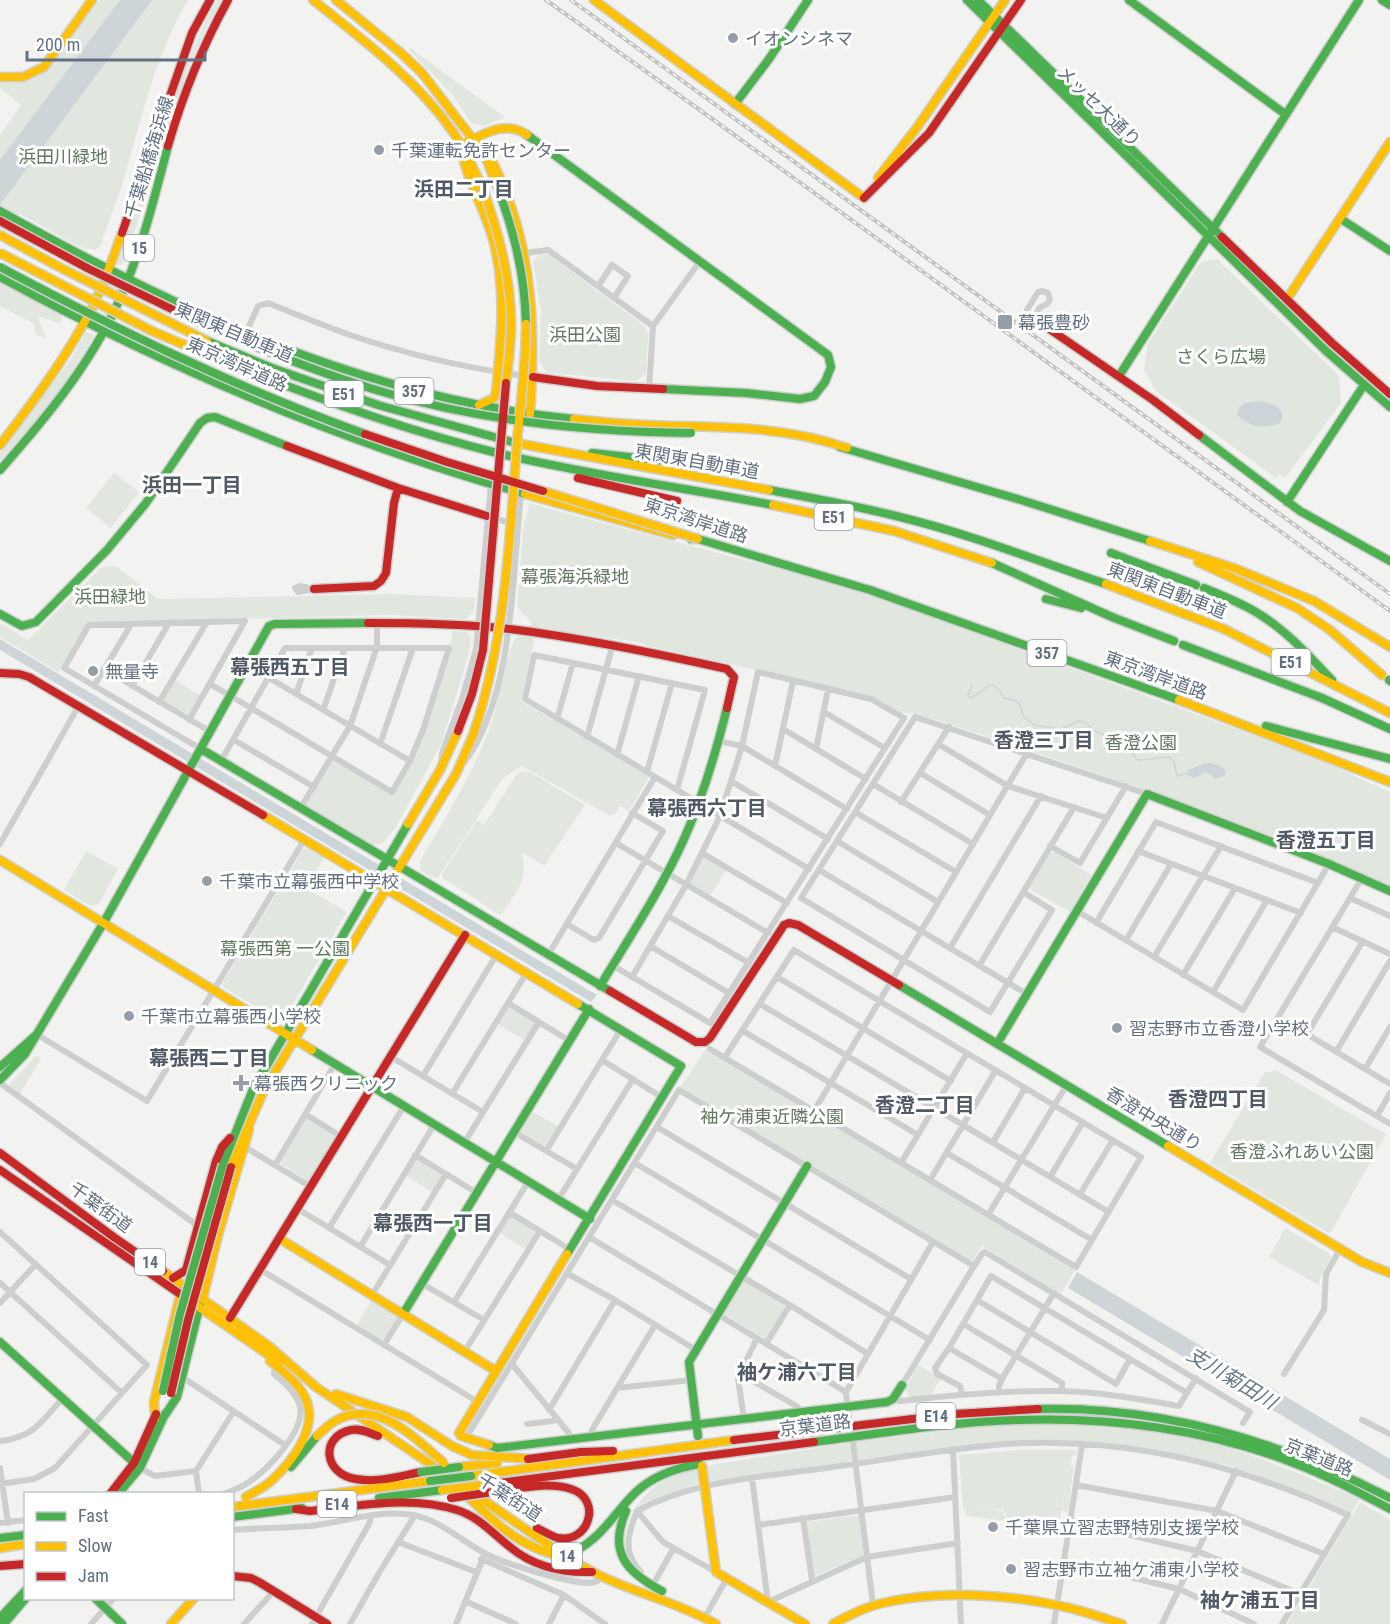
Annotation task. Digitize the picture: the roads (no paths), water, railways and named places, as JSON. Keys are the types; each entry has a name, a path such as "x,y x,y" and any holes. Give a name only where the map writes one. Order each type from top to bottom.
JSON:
{"main road":[{"path":"0,77 29,76 44,67 92,0"},
{"name":"千葉船橋海浜線","path":"0,445 37,397 85,322 109,270 192,33 210,0"},
{"name":"千葉船橋海浜線","path":"0,470 52,410 80,371 104,331 128,279 155,199 193,70 215,21 228,0"},
{"path":"119,1492 137,1466 159,1418 188,1320 233,1135 253,1089 440,770 472,694 483,650 511,329 510,293 504,257 483,189 461,145 428,99 395,67 313,0"},
{"path":"227,1166 264,1090 456,774 473,735 492,674 504,595 525,348 526,311 516,241 484,154 473,139 422,73 336,0"},
{"path":"594,0 864,198"},
{"path":"735,104 808,0"},
{"name":"メッセ大通り","path":"967,0 992,19 1211,232"},
{"name":"メッセ大通り","path":"978,0 992,19"},
{"path":"864,198 918,126 1005,0"},
{"path":"864,198 929,133 1021,0"},
{"path":"1129,0 1285,114"},
{"path":"1119,376 1359,0"},
{"path":"1382,0 1390,5"},
{"path":"0,71 10,74 27,71 50,57"},
{"path":"461,145 503,127 512,126 520,130 828,355 832,365 830,375 814,396 808,399 746,393 597,386 533,378"},
{"path":"473,139 485,148 498,172 508,195 526,253 533,320 533,378 530,414"},
{"path":"1287,299 1390,142"},
{"path":"461,145 462,161 488,222 502,291 503,323 494,398 478,405"},
{"name":"357","path":"0,211 109,270 246,333 378,381 478,405 530,414 616,423 765,430 833,442 847,448"},
{"path":"1341,219 1390,251"},
{"name":"東京湾岸道路","path":"0,221 92,271 199,322 287,359 385,392 528,423 628,433 762,435 847,448 1234,568 1288,589 1338,614 1390,647"},
{"path":"1211,232 1390,394"},
{"path":"1211,232 1364,385 1390,407"},
{"name":"東関東自動車道","path":"0,235 82,279 228,350 351,396 430,421 553,452 845,504 946,530 1125,590 1224,629 1390,714"},
{"name":"東関東自動車道","path":"0,253 152,331 267,380 376,419 538,462 791,508 894,531 945,546 1006,568 1110,617 1322,698 1390,729"},
{"name":"東京湾岸道路","path":"0,267 140,339 306,411 412,450 870,590 1226,717 1390,782"},
{"path":"0,277 85,322 236,392 341,434 521,494 688,540 698,538"},
{"path":"1045,326 1184,422 1287,502 1326,527 1390,561"},
{"path":"1287,502 1364,385"},
{"path":"0,614 20,626 36,622 113,543 146,502 200,423 207,418 220,419 312,457 398,488 488,516"},
{"path":"553,452 579,452 721,467"},
{"path":"538,462 573,477 677,501"},
{"path":"314,590 374,586 381,581 386,573 393,503 398,488"},
{"path":"1180,550 1204,565 1296,608 1343,641 1387,679"},
{"path":"1111,554 1200,587 1248,608 1272,623 1340,688"},
{"path":"1046,599 1110,617"},
{"path":"0,1082 25,1054 104,922 230,696 271,625 377,622 509,629 613,644 728,669 734,677 719,741 699,803 666,873 600,986 387,862 301,807 201,749"},
{"path":"0,674 19,674 29,677 304,840 376,880 681,1066 459,1433 461,1436 497,1448 697,1425 887,1402 893,1399 902,1385"},
{"path":"1226,717 1240,718 1390,759"},
{"path":"997,1044 1147,794 1329,864 1390,891"},
{"path":"0,860 590,1219"},
{"name":"香澄中央通り","path":"600,986 696,1042 705,1042 719,1025 784,925 789,923 798,925 1362,1262 1390,1273"},
{"path":"230,1318 465,935"},
{"path":"403,1314 589,1009"},
{"path":"0,1067 36,1034"},
{"path":"203,1298 221,1224 245,1147 251,1117"},
{"path":"173,1278 186,1270 216,1161 222,1147 233,1135"},
{"name":"千葉街道","path":"0,1153 115,1238 269,1346 316,1387 593,1572 681,1605 716,1624"},
{"path":"698,1436 689,1362 783,1203 807,1167"},
{"name":"千葉街道","path":"0,1170 180,1296 298,1373"},
{"path":"280,1239 496,1371"},
{"path":"159,1418 177,1397 200,1309 200,1304 193,1291"},
{"path":"159,1418 154,1402 180,1296"},
{"path":"0,1342 137,1466"},
{"path":"246,1497 279,1472 301,1441 308,1426 307,1401 298,1387 260,1350"},
{"path":"316,1387 407,1417 452,1446 472,1455 533,1459"},
{"name":"京葉道路","path":"234,1508 430,1480 527,1470 660,1450 947,1414 1012,1409 1078,1408 1169,1419 1253,1439 1343,1473 1390,1498"},
{"path":"234,1500 264,1490 279,1480 317,1436 332,1423 346,1416 373,1415 400,1426 444,1463 470,1491"},
{"name":"京葉道路","path":"234,1517 991,1420 1047,1418 1113,1422 1168,1429 1247,1448 1322,1475 1390,1509"},
{"path":"660,1450 581,1452 533,1459 459,1467 421,1472 372,1480 339,1474 331,1463 330,1456 331,1443 340,1433 347,1430 366,1430 431,1464 521,1542 537,1551 552,1554 577,1550 598,1536 643,1486 664,1473 692,1465 744,1456 772,1447"},
{"path":"112,1492 137,1466"},
{"path":"702,1466 716,1572 805,1624"},
{"path":"296,1509 310,1511 417,1503 550,1486 567,1487 584,1496 590,1508 590,1516 586,1527 577,1535 560,1538 491,1504"},
{"path":"628,1502 618,1537 622,1557 639,1578 662,1591"},
{"path":"417,1503 442,1506 467,1513 522,1556 564,1574 593,1572"},
{"path":"0,1538 24,1535"},
{"path":"0,1548 24,1544"},
{"path":"0,1566 24,1564"},
{"path":"234,1576 251,1578 274,1591 314,1621 327,1624"},
{"path":"0,1618 24,1592"},
{"path":"833,1624 851,1613 873,1605 904,1599 960,1596 1058,1606 1122,1624"},
{"path":"4,1624 25,1600"},
{"path":"96,1600 122,1624"},
{"path":"171,1624 193,1600"}],"street":[{"path":"526,253 548,250 653,326"},
{"path":"649,389 653,326 700,261"},
{"path":"598,286 612,265 628,276 614,298"},
{"path":"1043,291 1048,293 1050,300 1039,308 1037,313 1045,326 1029,315 1026,310 1038,292 1043,291"},
{"path":"246,333 258,306 268,303 382,345 533,378"},
{"path":"440,770 442,753 455,722 470,670 479,626 491,484"},
{"path":"456,774 474,750 499,677 509,629 521,494"},
{"path":"488,516 518,525"},
{"path":"189,720 245,621 89,625 64,668 201,749"},
{"path":"159,702 207,622"},
{"path":"301,807 350,726 377,647 377,622"},
{"path":"132,686 169,623"},
{"path":"94,686 129,628 129,624"},
{"path":"587,737 613,644"},
{"path":"210,684 230,696 251,708 332,756 392,792 411,761 449,648 285,648 251,708 234,740 221,761"},
{"path":"296,694 312,648"},
{"path":"323,710 345,648"},
{"path":"380,744 413,648"},
{"path":"677,790 705,690 534,655 525,699 587,737 809,869"},
{"path":"557,719 573,663"},
{"path":"104,669 211,732"},
{"path":"612,966 710,1023 904,718 872,699 758,672 742,746 720,816 686,885 632,977"},
{"path":"617,754 639,676"},
{"path":"269,678 411,761"},
{"path":"775,766 793,681"},
{"path":"647,772 672,683"},
{"path":"816,749 828,689"},
{"path":"0,844 78,707"},
{"path":"824,712 885,748"},
{"path":"1023,892 1052,910 990,1012 801,898 915,717 1147,794"},
{"path":"901,801 949,727"},
{"path":"783,729 866,779"},
{"path":"234,740 314,787"},
{"path":"719,741 742,746 847,809"},
{"path":"938,744 1008,786 1107,818"},
{"path":"814,1111 1028,753"},
{"path":"920,773 990,815"},
{"path":"548,955 655,777"},
{"path":"731,781 828,839"},
{"path":"873,784 973,844"},
{"path":"1050,846 1080,862 1126,786"},
{"path":"950,948 1041,796"},
{"path":"979,966 1074,807"},
{"path":"855,812 956,872"},
{"path":"567,924 594,940 599,938 646,861 663,831 632,813"},
{"path":"1096,923 1156,822 1318,883"},
{"path":"36,1034 147,1101 304,840"},
{"path":"837,841 938,902"},
{"path":"616,843 768,933"},
{"path":"1154,957 1221,846"},
{"path":"1138,851 1301,913"},
{"path":"702,854 787,903"},
{"path":"1126,940 1171,864"},
{"path":"1077,911 1243,1010 1329,864"},
{"path":"819,870 1027,994"},
{"path":"1362,878 1260,1047 1390,1124"},
{"path":"1183,975 1235,888"},
{"path":"1350,898 1390,916"},
{"path":"1213,992 1267,900"},
{"path":"668,916 749,963"},
{"path":"1332,927 1390,954"},
{"path":"1307,1034 1363,941"},
{"path":"650,946 729,993"},
{"path":"710,1049 725,1058 814,1111 901,1163 930,1180 988,1215 1076,1267 1141,1157 794,950 725,1058"},
{"path":"423,1076 497,954"},
{"path":"1336,1052 1390,961"},
{"path":"452,1094 528,972"},
{"path":"777,977 951,1080"},
{"path":"508,1003 570,1041"},
{"path":"760,1004 1109,1212"},
{"path":"1278,1017 1390,1084"},
{"path":"464,1143 539,1022"},
{"path":"1365,1069 1390,1027"},
{"path":"546,1151 621,1029"},
{"path":"743,1030 918,1135"},
{"path":"901,1163 968,1053"},
{"path":"391,1057 483,1112"},
{"path":"602,1060 663,1098"},
{"path":"275,1165 335,1064"},
{"path":"930,1180 996,1070"},
{"path":"558,1200 633,1079"},
{"path":"0,1082 198,1226"},
{"path":"988,1215 1066,1086"},
{"path":"993,1143 1025,1088"},
{"path":"466,1438 679,1090 974,1266"},
{"path":"1377,1116 1390,1093"},
{"path":"329,1228 404,1106"},
{"path":"305,1114 342,1137"},
{"path":"1050,1177 1083,1122"},
{"path":"360,1247 434,1125"},
{"path":"657,1127 911,1279"},
{"path":"514,1132 577,1170"},
{"path":"1080,1194 1113,1140"},
{"path":"245,1147 311,1187"},
{"path":"947,1153 1092,1240"},
{"path":"415,1155 477,1193"},
{"path":"634,1163 930,1340"},
{"path":"372,1295 446,1174"},
{"path":"454,1302 528,1182"},
{"path":"612,1200 868,1354"},
{"path":"298,1209 390,1265"},
{"path":"509,1212 571,1250"},
{"path":"465,1351 540,1231"},
{"path":"0,1232 147,1365 55,1468 34,1479 1,1483"},
{"path":"589,1237 846,1392"},
{"path":"849,1417 846,1392 933,1242"},
{"path":"1284,1374 1324,1310 1326,1274 1340,1249"},
{"path":"902,1385 974,1266 986,1252 1250,1412 1243,1423"},
{"path":"0,1303 36,1264"},
{"path":"261,1270 478,1402"},
{"path":"568,1274 696,1350"},
{"path":"963,1394 960,1386 935,1371 991,1276 1186,1393"},
{"path":"0,1282 121,1392"},
{"path":"421,1283 484,1320"},
{"path":"999,1391 1002,1379 1054,1293"},
{"path":"549,1410 615,1300"},
{"path":"977,1300 1116,1384 1130,1359"},
{"path":"766,1344 790,1305"},
{"path":"384,1345 403,1314"},
{"path":"963,1324 1062,1383 1062,1391"},
{"path":"590,1437 655,1325"},
{"path":"744,1419 739,1373 757,1338"},
{"path":"949,1348 1002,1379"},
{"path":"512,1364 568,1432 571,1439"},
{"path":"228,1492 250,1482 267,1466 298,1425 300,1407 295,1396 274,1374 275,1365"},
{"path":"739,1373 798,1407 801,1412"},
{"path":"182,1377 285,1445"},
{"path":"893,1399 900,1401 999,1391 1062,1391 1110,1395 1179,1406 1196,1378"},
{"path":"617,1388 691,1380"},
{"path":"0,1441 16,1439 34,1430 62,1399"},
{"path":"199,1492 196,1471 234,1411"},
{"path":"527,1424 553,1421 556,1418"},
{"path":"1362,1420 1390,1434"},
{"path":"853,1443 873,1605"},
{"path":"681,1605 636,1568 628,1553 628,1534 637,1511 704,1485 953,1449 1028,1444 1082,1445 1162,1454 1212,1464 1311,1498 1347,1515 1282,1624"},
{"path":"1054,1624 1082,1445"},
{"path":"953,1449 961,1624"},
{"path":"137,1466 155,1476 196,1471"},
{"path":"0,1468 8,1522"},
{"path":"1162,1624 1236,1472"},
{"path":"752,1478 768,1602 812,1580 867,1557 958,1543"},
{"path":"1076,1485 1217,1511 1324,1554"},
{"path":"758,1525 955,1497"},
{"path":"637,1511 663,1542 716,1572"},
{"path":"234,1530 312,1526 386,1514 415,1515 438,1525 484,1556 564,1595 605,1624"},
{"path":"350,1624 415,1515"},
{"path":"314,1621 371,1517"},
{"path":"802,1518 812,1580"},
{"path":"0,1523 24,1520"},
{"path":"1071,1521 1197,1551 1300,1594"},
{"path":"398,1542 476,1572"},
{"path":"654,1583 673,1549"},
{"path":"484,1556 532,1571 564,1574 595,1582 603,1577"},
{"path":"456,1624 484,1556"},
{"path":"1065,1561 1179,1589 1254,1624"},
{"path":"705,1617 727,1578"},
{"path":"249,1623 274,1591"},
{"path":"549,1624 564,1595"},
{"path":"91,1624 113,1600"},
{"path":"465,1600 516,1624"}],"water":[{"path":"120,0 152,0 0,205 0,160"},
{"path":"1257,401 1277,407 1282,413 1280,423 1257,426 1247,423 1237,415 1239,407"},
{"path":"0,639 597,995 591,1002 0,650"},
{"path":"1206,763 1222,767 1226,771 1225,776 1214,779 1212,775 1205,772 1194,778 1187,775 1188,770"},
{"name":"支川菊田川","path":"1077,1272 1390,1459 1390,1480 1068,1288"}],"waterway":[{"path":"972,685 968,696 970,698 988,686 995,686 1004,698 1018,701 1024,717 1034,725 1061,729 1079,721 1084,722 1098,733 1124,740 1136,759 1169,757 1174,762 1177,776 1188,773"}],"railway":[{"path":"546,0 1390,611"},
{"path":"571,0 1390,594"}],"place":[{"name":"イオンシネマ","path":"733,38"},
{"name":"千葉運転免許センター","path":"379,150"},
{"name":"幕張豊砂","path":"1005,322"},
{"name":"無量寺","path":"93,671"},
{"name":"千葉市立幕張西中学校","path":"207,881"},
{"name":"千葉市立幕張西小学校","path":"129,1016"},
{"name":"習志野市立香澄小学校","path":"1117,1028"},
{"name":"幕張西クリニック","path":"241,1083"},
{"name":"千葉県立習志野特別支援学校","path":"993,1527"},
{"name":"習志野市立袖ケ浦東小学校","path":"1011,1569"}],"district":[{"name":"浜田二丁目","path":"464,189"},
{"name":"浜田一丁目","path":"192,485"},
{"name":"幕張西五丁目","path":"290,667"},
{"name":"香澄三丁目","path":"1044,740"},
{"name":"幕張西六丁目","path":"707,808"},
{"name":"香澄五丁目","path":"1326,840"},
{"name":"幕張西二丁目","path":"209,1058"},
{"name":"香澄四丁目","path":"1218,1099"},
{"name":"香澄二丁目","path":"925,1105"},
{"name":"幕張西一丁目","path":"433,1223"},
{"name":"袖ケ浦六丁目","path":"797,1372"},
{"name":"袖ケ浦五丁目","path":"1260,1600"}],"park label":[{"name":"浜田川緑地","path":"63,156"},
{"name":"浜田公園","path":"585,334"},
{"name":"さくら広場","path":"1221,356"},
{"name":"幕張海浜緑地","path":"575,576"},
{"name":"浜田緑地","path":"110,596"},
{"name":"香澄公園","path":"1141,742"},
{"name":"幕張西第 一公園","path":"285,948"},
{"name":"袖ケ浦東近隣公園","path":"772,1116"},
{"name":"香澄ふれあい公園","path":"1302,1151"}]}
